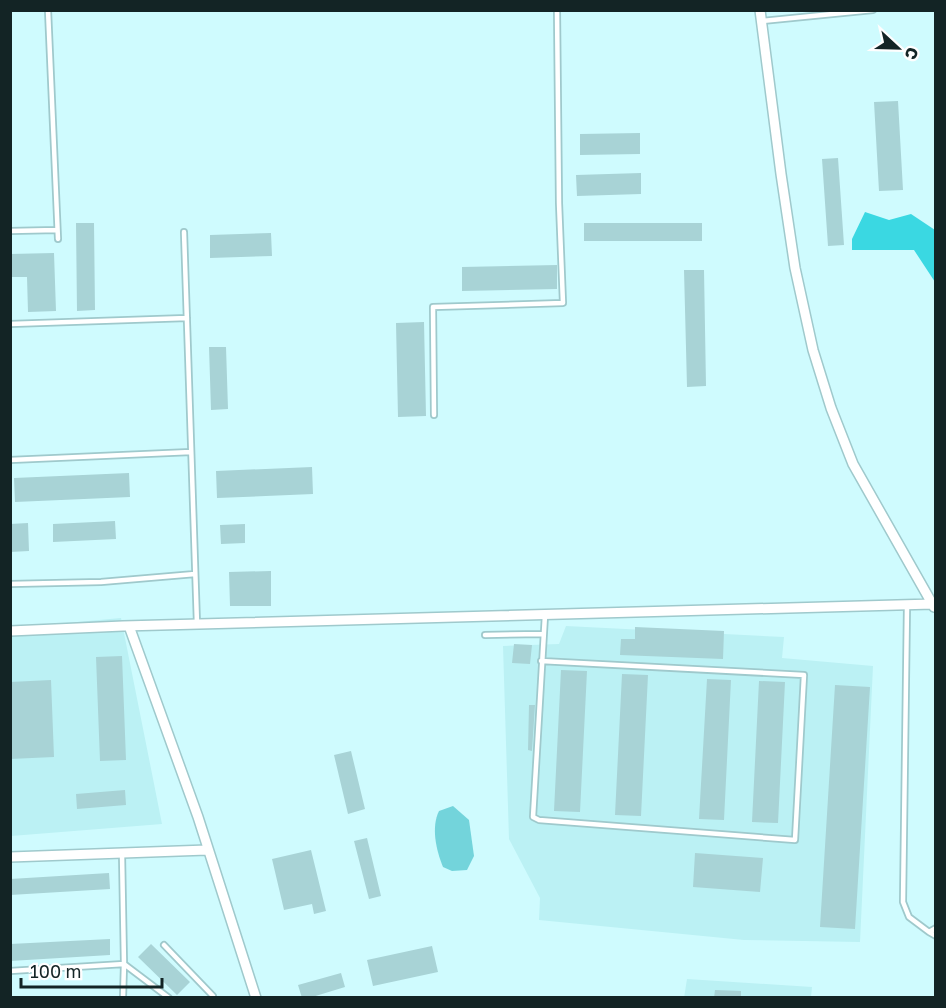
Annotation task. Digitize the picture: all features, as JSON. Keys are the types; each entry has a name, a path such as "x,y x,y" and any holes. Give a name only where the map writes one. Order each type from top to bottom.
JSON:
{"street":[{"path":"761,16 781,174 794,257 813,350 831,408 853,464 935,606"},
{"path":"10,631 197,624 935,606"},
{"path":"129,626 198,818 255,998"},
{"path":"10,857 207,850"}],"lane":[{"path":"48,10 58,239"},
{"path":"434,415 433,307 563,303 559,203 557,10"},
{"path":"761,16 873,10"},
{"path":"10,231 57,230"},
{"path":"184,232 197,624"},
{"path":"10,324 187,318"},
{"path":"10,460 191,452"},
{"path":"10,584 101,582 195,574"},
{"path":"907,606 903,902 909,917 936,936"},
{"path":"541,661 804,675 795,840 539,820 533,817 541,661 545,615"},
{"path":"485,635 543,634"},
{"path":"122,854 123,998"},
{"path":"929,932 936,928"},
{"path":"164,945 213,996 212,998"},
{"path":"10,971 124,964 169,998"}],"shaded area":[{"path":"865,212 889,220 911,214 935,230 935,282 914,250 852,250 852,239"},
{"path":"121,618 162,824 11,836 11,628"},
{"path":"566,626 784,637 782,658 873,666 860,942 744,940 539,920 540,898 509,839 503,646 559,644"},
{"path":"453,806 469,820 474,856 467,870 452,871 443,867 438,853 435,831 437,817 439,811"},
{"path":"687,979 812,987 811,997 684,998"}],"building":[{"path":"898,101 903,190 879,191 874,102"},
{"path":"640,133 640,154 580,155 580,134"},
{"path":"838,158 844,245 828,246 822,159"},
{"path":"641,173 641,194 577,196 576,175"},
{"path":"76,223 94,223 95,310 77,311"},
{"path":"584,223 702,223 702,241 584,241"},
{"path":"271,233 272,256 210,258 210,235"},
{"path":"54,253 56,311 28,312 27,277 10,277 10,254"},
{"path":"557,265 557,289 462,291 462,267"},
{"path":"684,270 704,270 706,386 687,387"},
{"path":"424,322 426,416 398,417 396,323"},
{"path":"209,347 226,347 228,409 211,410"},
{"path":"312,467 313,494 217,498 216,471"},
{"path":"129,473 130,497 15,502 14,478"},
{"path":"115,521 116,539 53,542 53,524"},
{"path":"28,523 29,551 10,552 10,524"},
{"path":"245,524 245,543 221,544 220,525"},
{"path":"271,571 271,606 230,606 229,572"},
{"path":"635,627 724,631 723,659 620,655 621,639 635,639"},
{"path":"514,644 532,645 530,664 512,663"},
{"path":"122,656 126,760 100,761 96,657"},
{"path":"561,670 587,671 580,812 554,811"},
{"path":"622,674 648,675 641,816 615,815"},
{"path":"707,679 731,680 724,820 699,819"},
{"path":"51,680 54,757 10,759 10,682"},
{"path":"759,681 785,682 778,823 752,822"},
{"path":"835,685 870,687 855,929 820,927"},
{"path":"529,705 535,705 532,751 528,750"},
{"path":"351,751 365,809 348,814 334,755"},
{"path":"125,790 126,805 77,809 76,794"},
{"path":"367,838 381,896 369,899 354,841"},
{"path":"311,850 326,911 314,914 312,904 284,910 272,859"},
{"path":"695,853 763,858 760,892 693,887"},
{"path":"109,873 110,889 10,895 10,879"},
{"path":"110,939 110,955 10,961 10,944"},
{"path":"151,944 190,982 177,995 138,957"},
{"path":"432,946 438,972 373,986 367,960"},
{"path":"341,973 345,987 302,998 298,985"},
{"path":"715,990 741,991 741,998 714,998"}]}
